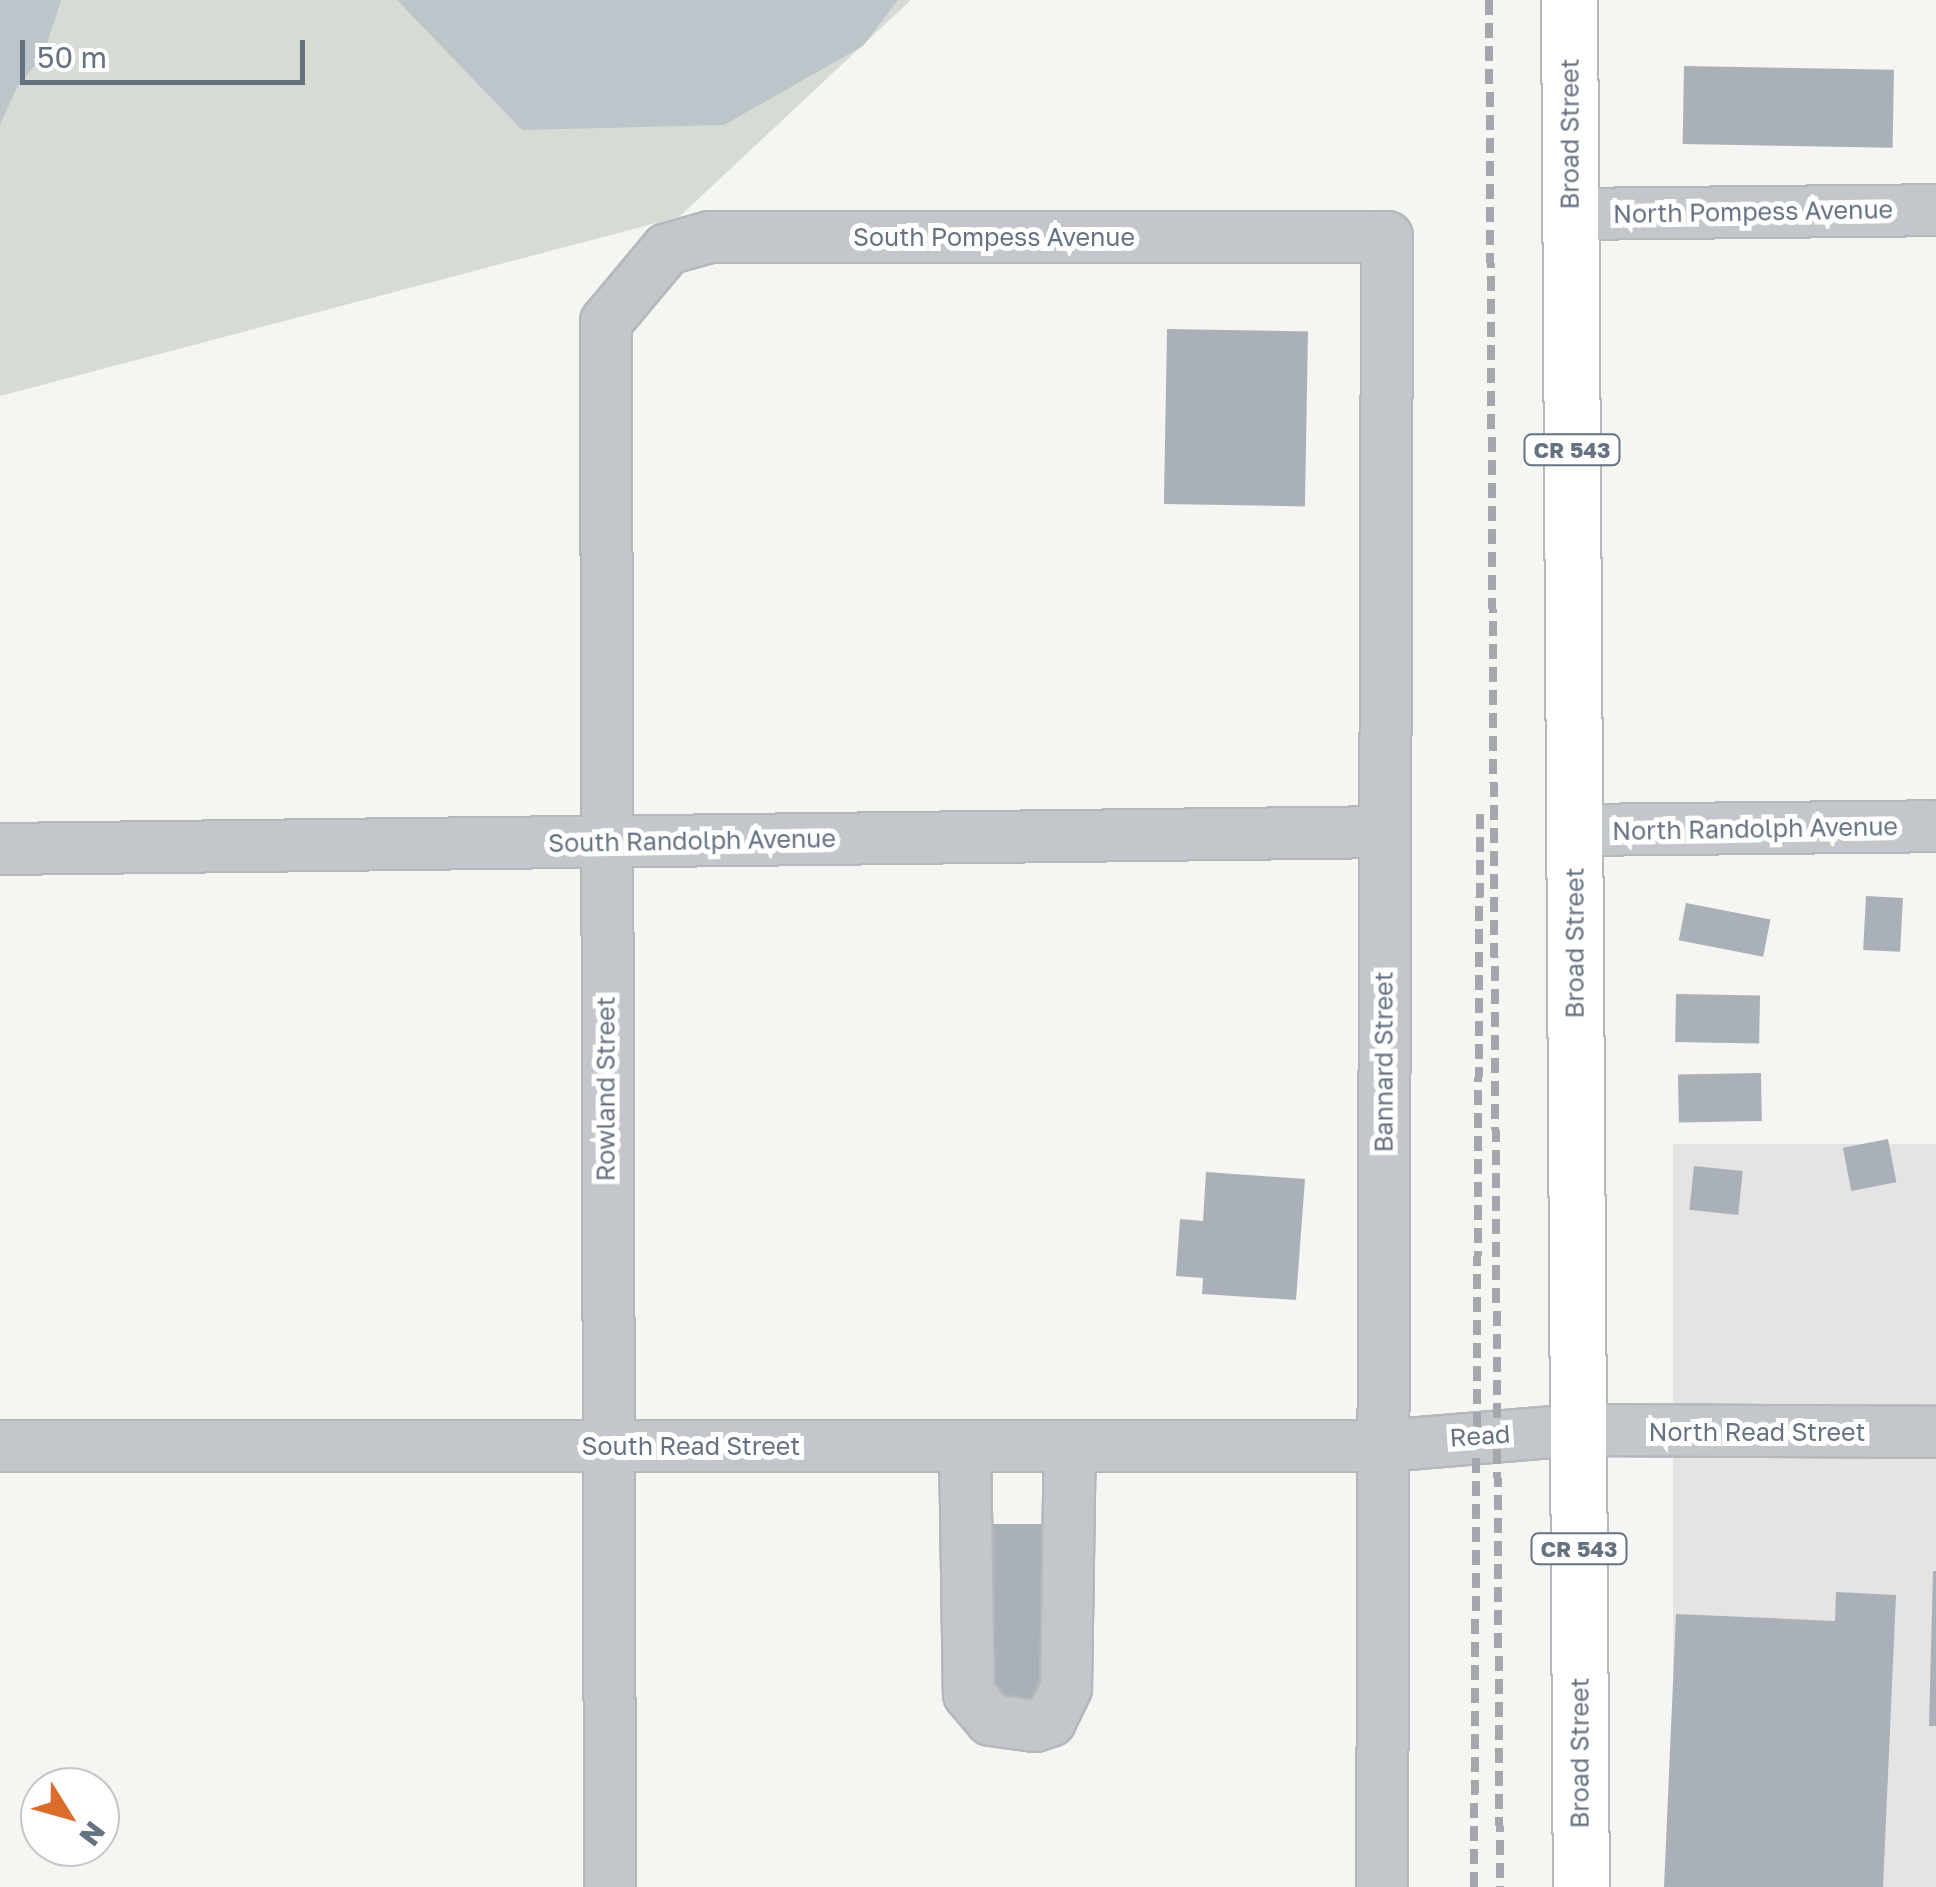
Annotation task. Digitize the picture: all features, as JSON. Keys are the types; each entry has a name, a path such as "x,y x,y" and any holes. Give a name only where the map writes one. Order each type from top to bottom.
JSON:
{"main road":[{"name":"Broad Street","path":"1569,0 1581,1887"}],"street":[{"name":"North Pompess Avenue","path":"1570,214 1936,210"},
{"name":"South Pompess Avenue","path":"622,295 667,249 710,236 1387,236"},
{"name":"Bannard Street","path":"1382,1887 1387,236"},
{"name":"Rowland Street","path":"610,1887 603,368 606,322 622,295"},
{"name":"North Randolph Avenue","path":"1575,830 1936,826"},
{"name":"South Randolph Avenue","path":"0,849 1384,832"},
{"name":"North Read Street","path":"1578,1430 1936,1432"},
{"name":"Read","path":"1383,1446 1578,1430"},
{"name":"South Read Street","path":"0,1446 1383,1446"},
{"path":"965,1446 970,1694 990,1720 1035,1726 1050,1720 1066,1688 1070,1446"}],"shaded area":[{"path":"0,0 911,0 679,217 0,396"},
{"path":"0,0 56,0 0,125"},
{"path":"397,0 898,0 863,46 724,125 522,130"},
{"path":"1673,1144 1936,1144 1936,1887 1673,1887"}],"building":[{"path":"1684,66 1894,70 1893,148 1683,144"},
{"path":"1167,329 1308,331 1305,506 1164,504"},
{"path":"1866,896 1903,898 1900,952 1863,950"},
{"path":"1686,903 1770,919 1763,957 1679,940"},
{"path":"1676,994 1760,995 1759,1043 1675,1042"},
{"path":"1761,1073 1762,1121 1679,1122 1678,1074"},
{"path":"1888,1139 1896,1182 1851,1191 1843,1148"},
{"path":"1694,1166 1743,1171 1738,1215 1689,1210"},
{"path":"1206,1172 1305,1179 1296,1300 1202,1294 1203,1278 1176,1276 1180,1219 1203,1221"},
{"path":"990,1524 1043,1524 1043,1699 990,1699"},
{"path":"1933,1571 1936,1726 1929,1726"},
{"path":"1836,1592 1896,1595 1883,1887 1664,1887 1676,1614 1835,1621"}],"waterway":[{"path":"0,99 38,51 55,0"}],"railway":[{"path":"1489,0 1500,1887"},
{"path":"1474,1887 1480,811"}]}
